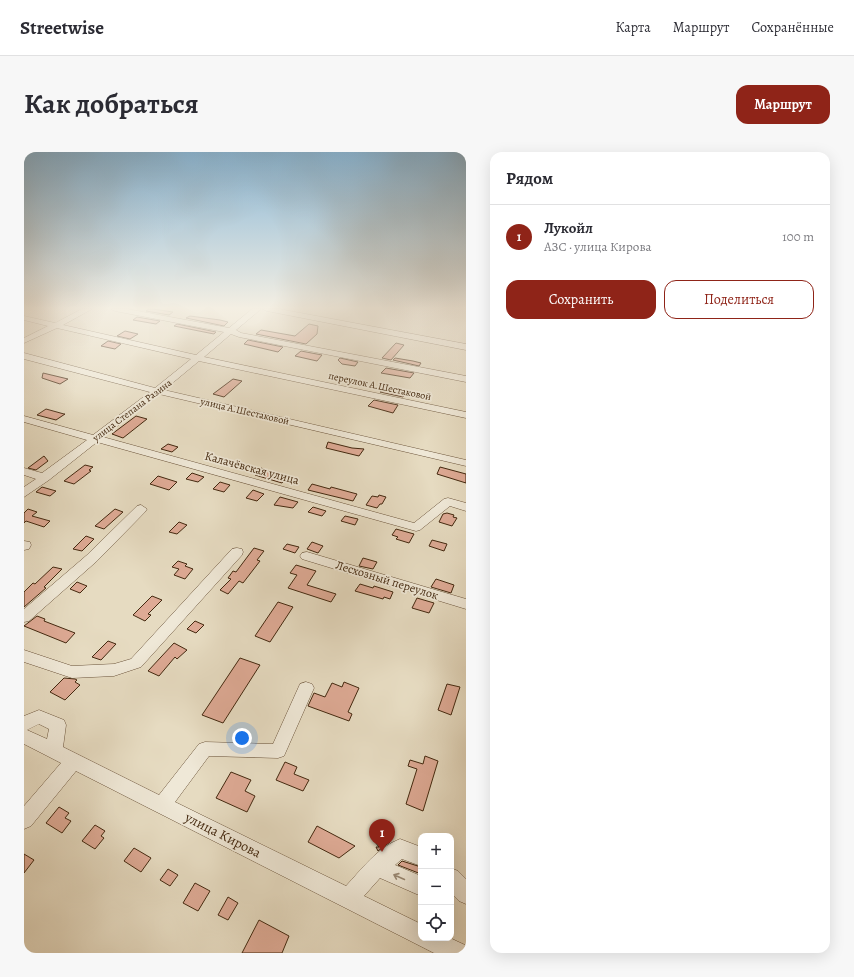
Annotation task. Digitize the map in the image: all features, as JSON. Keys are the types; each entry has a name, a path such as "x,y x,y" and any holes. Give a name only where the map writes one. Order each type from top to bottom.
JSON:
{"street":[{"name":"переулок А.Шестаковой","path":"148,346 466,415"},
{"name":"улица Степана Разина","path":"24,493 213,346"},
{"path":"298,346 466,379"},
{"name":"улица А.Шестаковой","path":"24,356 157,391 466,464"},
{"name":"Калачёвская улица","path":"24,420 416,526 448,502 466,507"},
{"path":"24,471 45,478"},
{"path":"24,617 92,558 141,509"},
{"path":"24,656 72,672 114,670 136,663 237,552"},
{"name":"Лесхозный переулок","path":"308,556 466,604"},
{"path":"162,805 205,749 278,751 306,688"},
{"path":"24,724 39,717 58,725 54,751"},
{"name":"улица Кирова","path":"24,736 350,898 418,933"},
{"path":"24,820 74,760"},
{"path":"350,898 377,867 400,848 418,856"},
{"path":"377,867 418,885"},
{"path":"454,881 466,894"},
{"path":"433,941 456,953"},
{"path":"465,953 466,948"}],"building":[{"path":"103,346 118,346 115,349"},
{"path":"254,346 283,347 278,352"},
{"path":"393,346 403,346 391,360 382,358"},
{"path":"301,351 322,355 317,361 295,356"},
{"path":"340,358 358,362 355,366 342,364 338,360"},
{"path":"395,358 421,363 419,366 393,360"},
{"path":"386,368 414,373 410,378 381,373"},
{"path":"43,373 68,379 60,384 42,378"},
{"path":"233,379 242,381 224,397 213,394"},
{"path":"386,389 405,394 403,397 380,392"},
{"path":"374,400 398,405 393,413 368,406"},
{"path":"46,409 65,414 56,420 37,415"},
{"path":"136,416 147,419 123,438 112,434"},
{"path":"328,442 352,448 364,449 359,456 326,448"},
{"path":"168,444 178,447 172,452 161,449"},
{"path":"44,456 48,461 36,470 28,468"},
{"path":"85,465 93,467 89,470 91,471 74,484 64,481"},
{"path":"440,467 466,474 466,483 437,474"},
{"path":"261,468 288,477 282,483 255,475"},
{"path":"192,473 204,477 198,482 186,479"},
{"path":"158,476 177,482 169,490 150,484"},
{"path":"220,482 230,485 224,492 213,489"},
{"path":"312,484 357,494 353,501 308,490"},
{"path":"42,487 56,491 50,496 36,492"},
{"path":"253,490 264,494 257,501 246,498"},
{"path":"379,495 386,497 382,504 380,504 377,508 366,505 372,496 378,497"},
{"path":"280,497 298,502 293,508 274,505"},
{"path":"313,507 326,511 322,516 308,512"},
{"path":"28,509 37,512 32,516 50,521 44,527 26,521 24,523 24,513"},
{"path":"115,509 123,512 104,529 95,526"},
{"path":"447,513 454,515 453,517 457,518 452,526 439,522 443,514"},
{"path":"345,516 358,519 355,525 341,521"},
{"path":"179,522 187,525 177,534 169,532"},
{"path":"396,529 414,534 409,543 396,539 398,537 392,535"},
{"path":"86,536 94,539 82,551 73,549"},
{"path":"432,540 447,544 444,551 429,546"},
{"path":"312,542 323,546 318,553 307,549"},
{"path":"287,544 299,547 295,553 283,549"},
{"path":"254,548 264,551 257,560 260,561 243,583 239,581 228,594 220,590 231,579 228,578 233,571 236,572"},
{"path":"363,558 377,562 373,569 359,566"},
{"path":"178,561 187,564 185,566 193,569 185,579 174,575 179,569 172,567"},
{"path":"296,565 316,571 307,585 336,594 331,602 288,588 297,575 290,573"},
{"path":"53,567 62,569 44,587 46,588 24,607 24,592"},
{"path":"436,579 454,585 451,593 431,587"},
{"path":"77,582 87,586 80,593 70,589"},
{"path":"360,584 373,588 374,586 393,592 390,599 384,597 383,599 355,591"},
{"path":"152,596 162,600 148,614 151,615 145,621 133,615"},
{"path":"417,598 434,603 429,613 412,608"},
{"path":"278,602 293,607 270,642 255,636"},
{"path":"37,616 45,619 44,621 75,633 66,643 24,626"},
{"path":"195,621 204,625 196,633 187,629"},
{"path":"108,641 116,644 101,660 92,657"},
{"path":"174,643 187,650 177,659 175,657 159,676 148,671"},
{"path":"240,658 260,665 223,723 202,715"},
{"path":"64,678 75,679 77,680 75,682 80,685 65,700 50,692"},
{"path":"344,682 359,688 348,712 352,714 349,721 308,706 314,693 325,697 332,683 342,687"},
{"path":"447,684 460,687 451,715 438,710"},
{"path":"425,756 438,761 423,811 406,804 417,769 408,766 410,760 423,764"},
{"path":"285,762 297,767 294,774 309,780 303,791 276,780"},
{"path":"231,772 251,780 245,791 255,796 247,812 216,798"},
{"path":"59,807 69,813 65,818 71,821 62,833 46,823"},
{"path":"95,825 105,831 101,836 104,838 95,849 82,841"},
{"path":"317,826 355,846 339,858 308,842"},
{"path":"381,831 390,842 378,851 376,847 379,847 371,837"},
{"path":"134,848 151,858 141,872 124,861"},
{"path":"24,854 34,860 24,873"},
{"path":"402,861 418,866 418,873 398,865"},
{"path":"168,869 178,875 170,886 160,880"},
{"path":"195,883 210,891 198,911 183,903"},
{"path":"228,897 238,903 228,920 218,915"},
{"path":"259,920 289,936 282,953 242,953"}],"place":[{"name":"Лукойл","path":"382,852"}]}
